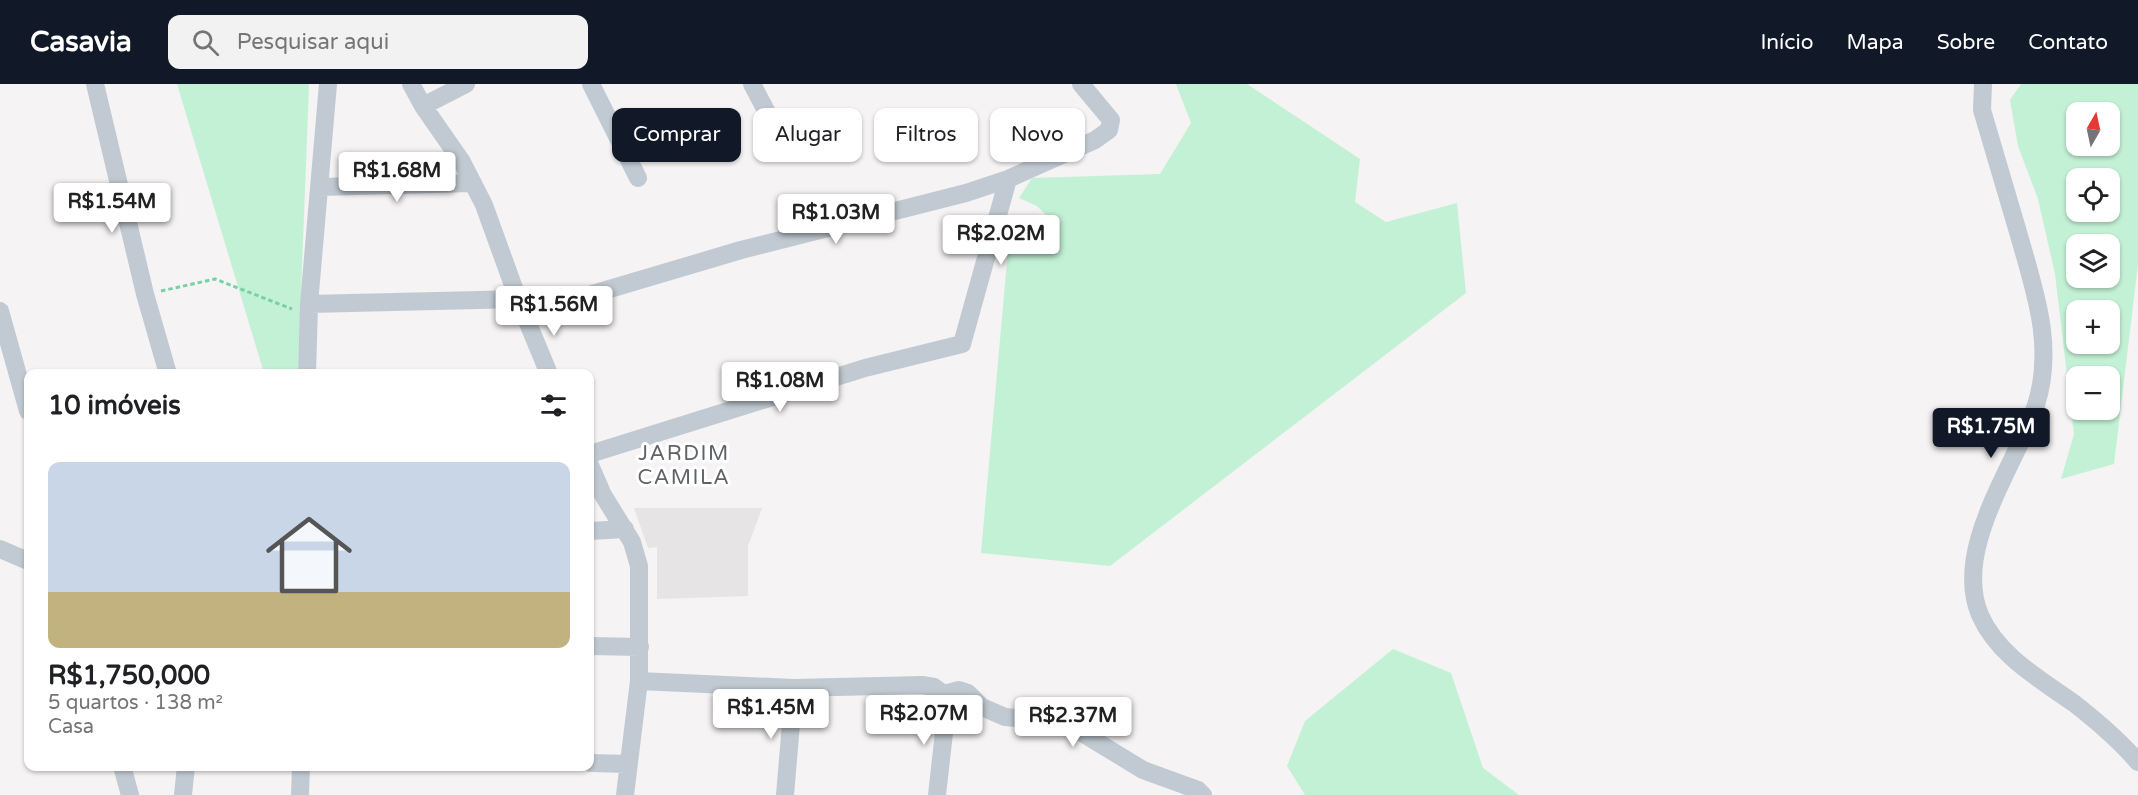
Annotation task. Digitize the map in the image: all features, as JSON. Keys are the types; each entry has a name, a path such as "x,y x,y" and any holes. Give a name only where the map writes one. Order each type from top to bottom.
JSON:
{"street":[{"path":"95,84 145,294 167,369"},
{"path":"307,369 308,310 328,84"},
{"path":"411,84 423,106 462,162 484,205 547,369"},
{"path":"423,106 466,84"},
{"path":"591,84 638,178"},
{"path":"752,84 765,108"},
{"path":"308,310 521,306 966,193 1008,179 1106,134 1111,126 1107,115 1081,84"},
{"path":"1983,84 1982,110 2037,299 2045,357 2036,406 1994,494 1978,546 1975,593 1979,613 1998,644 2013,659 2111,732 2138,762"},
{"path":"594,453 865,368 962,344 1008,179"},
{"path":"320,187 473,183"},
{"path":"0,311 24,397"},
{"path":"594,474 603,495 625,529 639,566 639,681 625,795"},
{"path":"594,531 625,529"},
{"path":"0,549 24,559"},
{"path":"594,646 639,647"},
{"path":"639,681 794,688 922,685 934,687 944,694 947,706 937,795"},
{"path":"785,795 794,688"},
{"path":"944,694 959,690 969,693 982,707 1005,717 1056,722 1079,731 1143,770 1198,790 1203,795"},
{"path":"594,763 628,764"},
{"path":"123,771 130,795"},
{"path":"183,795 185,771"},
{"path":"300,795 301,771"}],"path":[{"path":"145,294 215,279 308,310"}],"shaded area":[{"path":"634,508 762,508 748,546 748,596 657,599 657,547 648,548"}],"green space":[{"path":"177,84 309,84 298,369 263,369"},
{"path":"1176,84 1247,84 1360,159 1355,202 1386,222 1457,203 1466,293 1110,566 981,553 1008,250 1036,246 1049,218 1037,206 1019,198 1032,178 1160,174 1191,123"},
{"path":"2021,84 2138,84 2138,264 2120,414 2120,366 2066,367 2055,274 2038,199 2018,146 2010,100"},
{"path":"2072,420 2119,420 2114,464 2061,479 2074,434"},
{"path":"1393,649 1451,673 1483,768 1519,795 1305,795 1287,766 1305,721"}],"district":[{"name":"JARDIM CAMILA","path":"684,465"}]}
